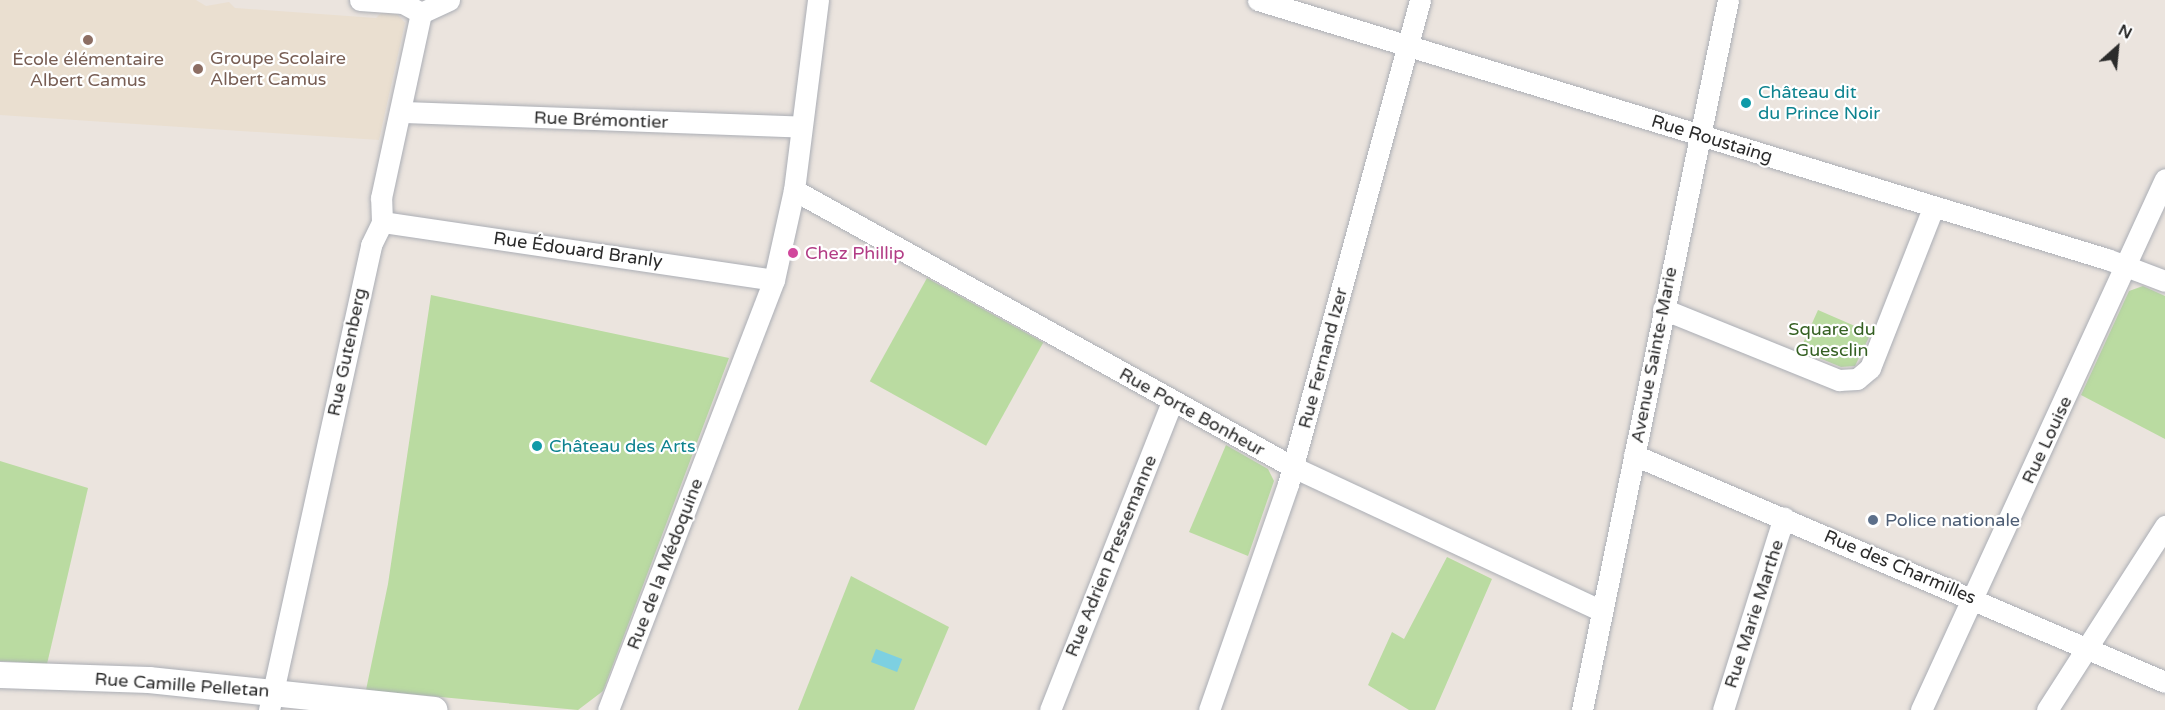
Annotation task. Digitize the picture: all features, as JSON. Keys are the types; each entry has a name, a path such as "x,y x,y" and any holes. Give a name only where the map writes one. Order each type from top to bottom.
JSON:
{"street":[{"path":"360,0 403,3 421,13 449,0"},
{"name":"Rue de la Médoquine","path":"608,710 774,280 794,190 818,0"},
{"name":"Rue Roustaing","path":"1258,0 2127,266 2165,281"},
{"name":"Rue Fernand Izer","path":"1209,710 1248,610 1293,467 1419,0"},
{"name":"Avenue Sainte-Marie","path":"1582,710 1698,134 1728,0"},
{"name":"Rue Gutenberg","path":"271,701 371,245 382,222 381,198 421,13"},
{"name":"Rue Brémontier","path":"401,112 801,127"},
{"name":"Rue Louise","path":"1921,710 2165,179"},
{"name":"Rue Porte Bonheur","path":"794,190 1172,402 1293,467 1602,611"},
{"path":"1663,309 1839,380 1857,378 1870,368 1933,208"},
{"name":"Rue Édouard Branly","path":"382,222 774,280"},
{"name":"Rue Adrien Pressemanne","path":"1050,710 1172,402"},
{"name":"Rue des Charmilles","path":"1634,455 1785,517 2165,682"},
{"name":"Rue Marie Marthe","path":"1723,710 1785,517"},
{"path":"2047,710 2165,526"},
{"name":"Rue Camille Pelletan","path":"0,675 149,680 271,701 435,710"}],"shaded area":[{"name":"Groupe Scolaire Albert Camus","path":"0,0 196,0 206,6 229,2 235,8 376,18 382,12 397,14 405,23 379,140 0,115"}],"green space":[{"path":"927,278 1043,342 986,446 870,381"},
{"path":"2143,286 2165,296 2165,439 2081,395 2129,291"},
{"path":"431,295 729,358 603,691 578,710 366,690 388,584"},
{"name":"Square du Guesclin","path":"1818,310 1871,333 1855,366 1841,367 1800,350"},
{"path":"1226,445 1268,469 1274,481 1248,556 1189,532"},
{"path":"0,461 88,488 47,664 0,661"},
{"path":"1447,557 1492,579 1435,710 1409,710 1368,685 1392,632 1404,639"},
{"path":"851,576 949,627 914,710 798,710"}],"water":[{"path":"876,649 902,659 897,672 871,662"}],"place":[{"name":"École élémentaire Albert Camus","path":"88,40"},
{"name":"Groupe Scolaire Albert Camus","path":"198,69"},
{"name":"Château dit du Prince Noir","path":"1746,103"},
{"name":"Chez Phillip","path":"793,253"},
{"name":"Château des Arts","path":"537,446"},
{"name":"Police nationale","path":"1873,520"}]}
